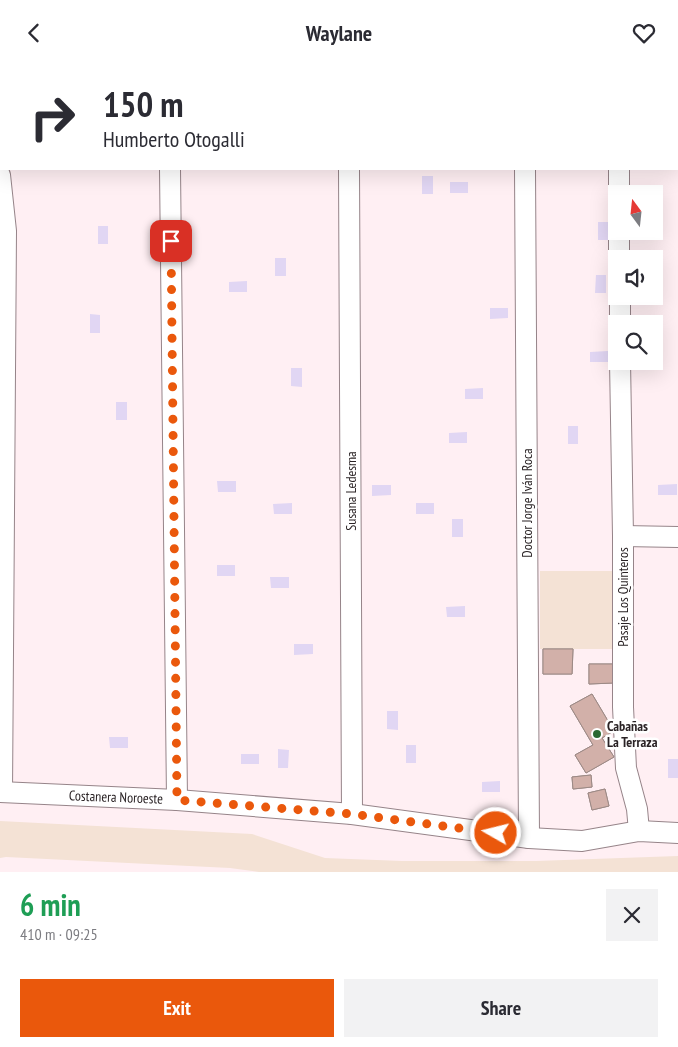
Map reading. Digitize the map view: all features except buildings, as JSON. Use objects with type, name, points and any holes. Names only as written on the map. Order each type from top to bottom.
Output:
[{"type":"street","points":[[170,170],[177,800]]},
{"type":"street","name":"Susana Ledesma","points":[[349,170],[352,814]]},
{"type":"street","name":"Doctor Jorge Iván Roca","points":[[526,170],[529,838]]},
{"type":"street","points":[[619,170],[619,185]]},
{"type":"street","points":[[0,175],[6,231],[1,792]]},
{"type":"street","name":"Pasaje Los Quinteros","points":[[620,370],[623,707],[626,768],[637,809],[639,831]]},
{"type":"street","points":[[623,536],[678,537]]},
{"type":"street","name":"Costanera Noroeste","points":[[1,792],[177,800],[352,814],[529,838],[582,841],[639,831],[678,833]]},
{"type":"shaded area","points":[[422,176],[433,176],[433,194],[422,194]]},
{"type":"shaded area","points":[[450,182],[468,182],[468,193],[450,193]]},
{"type":"shaded area","points":[[598,222],[608,222],[608,240],[598,240]]},
{"type":"shaded area","points":[[98,226],[108,226],[108,244],[98,244]]},
{"type":"shaded area","points":[[275,258],[286,258],[286,276],[275,276]]},
{"type":"shaded area","points":[[596,275],[606,275],[606,293],[595,293]]},
{"type":"shaded area","points":[[247,281],[247,292],[229,292],[229,282]]},
{"type":"shaded area","points":[[490,308],[508,308],[508,318],[490,319]]},
{"type":"shaded area","points":[[90,314],[100,315],[100,333],[90,333]]},
{"type":"shaded area","points":[[608,351],[608,362],[590,362],[590,352]]},
{"type":"shaded area","points":[[291,368],[302,368],[302,387],[291,386]]},
{"type":"shaded area","points":[[483,388],[483,399],[465,399],[465,389]]},
{"type":"shaded area","points":[[116,402],[127,402],[127,420],[116,420]]},
{"type":"shaded area","points":[[568,426],[578,426],[578,444],[568,444]]},
{"type":"shaded area","points":[[467,432],[467,443],[449,443],[449,433]]},
{"type":"shaded area","points":[[217,481],[236,481],[236,492],[218,492]]},
{"type":"shaded area","points":[[677,484],[677,495],[658,495],[658,485]]},
{"type":"shaded area","points":[[372,485],[391,485],[391,495],[372,496]]},
{"type":"shaded area","points":[[292,503],[292,514],[274,514],[273,504]]},
{"type":"shaded area","points":[[416,503],[434,503],[434,514],[416,514]]},
{"type":"shaded area","points":[[452,519],[463,519],[463,537],[452,537]]},
{"type":"shaded area","points":[[217,565],[235,565],[235,576],[217,576]]},
{"type":"shaded area","points":[[540,571],[615,571],[616,649],[540,649]]},
{"type":"shaded area","points":[[270,577],[289,577],[289,588],[271,588]]},
{"type":"shaded area","points":[[465,606],[465,617],[447,617],[446,607]]},
{"type":"shaded area","points":[[294,644],[313,644],[313,654],[294,655]]},
{"type":"shaded area","points":[[387,711],[398,711],[398,730],[387,729]]},
{"type":"shaded area","points":[[109,737],[128,737],[128,748],[110,748]]},
{"type":"shaded area","points":[[406,745],[416,745],[416,763],[406,763]]},
{"type":"shaded area","points":[[278,749],[289,750],[288,768],[278,768]]},
{"type":"shaded area","points":[[241,754],[259,754],[259,764],[241,764]]},
{"type":"shaded area","points":[[668,759],[678,759],[678,778],[668,778]]},
{"type":"shaded area","points":[[500,781],[500,792],[482,792],[482,782]]},
{"type":"shaded area","points":[[0,821],[252,834],[325,858],[402,861],[536,861],[678,856],[678,872],[259,872],[230,868],[0,858]]},
{"type":"place","name":"Cabañas La Terraza","points":[[597,734]]},
{"type":"route","points":[[171,241],[177,800],[352,814],[496,833]]}]
